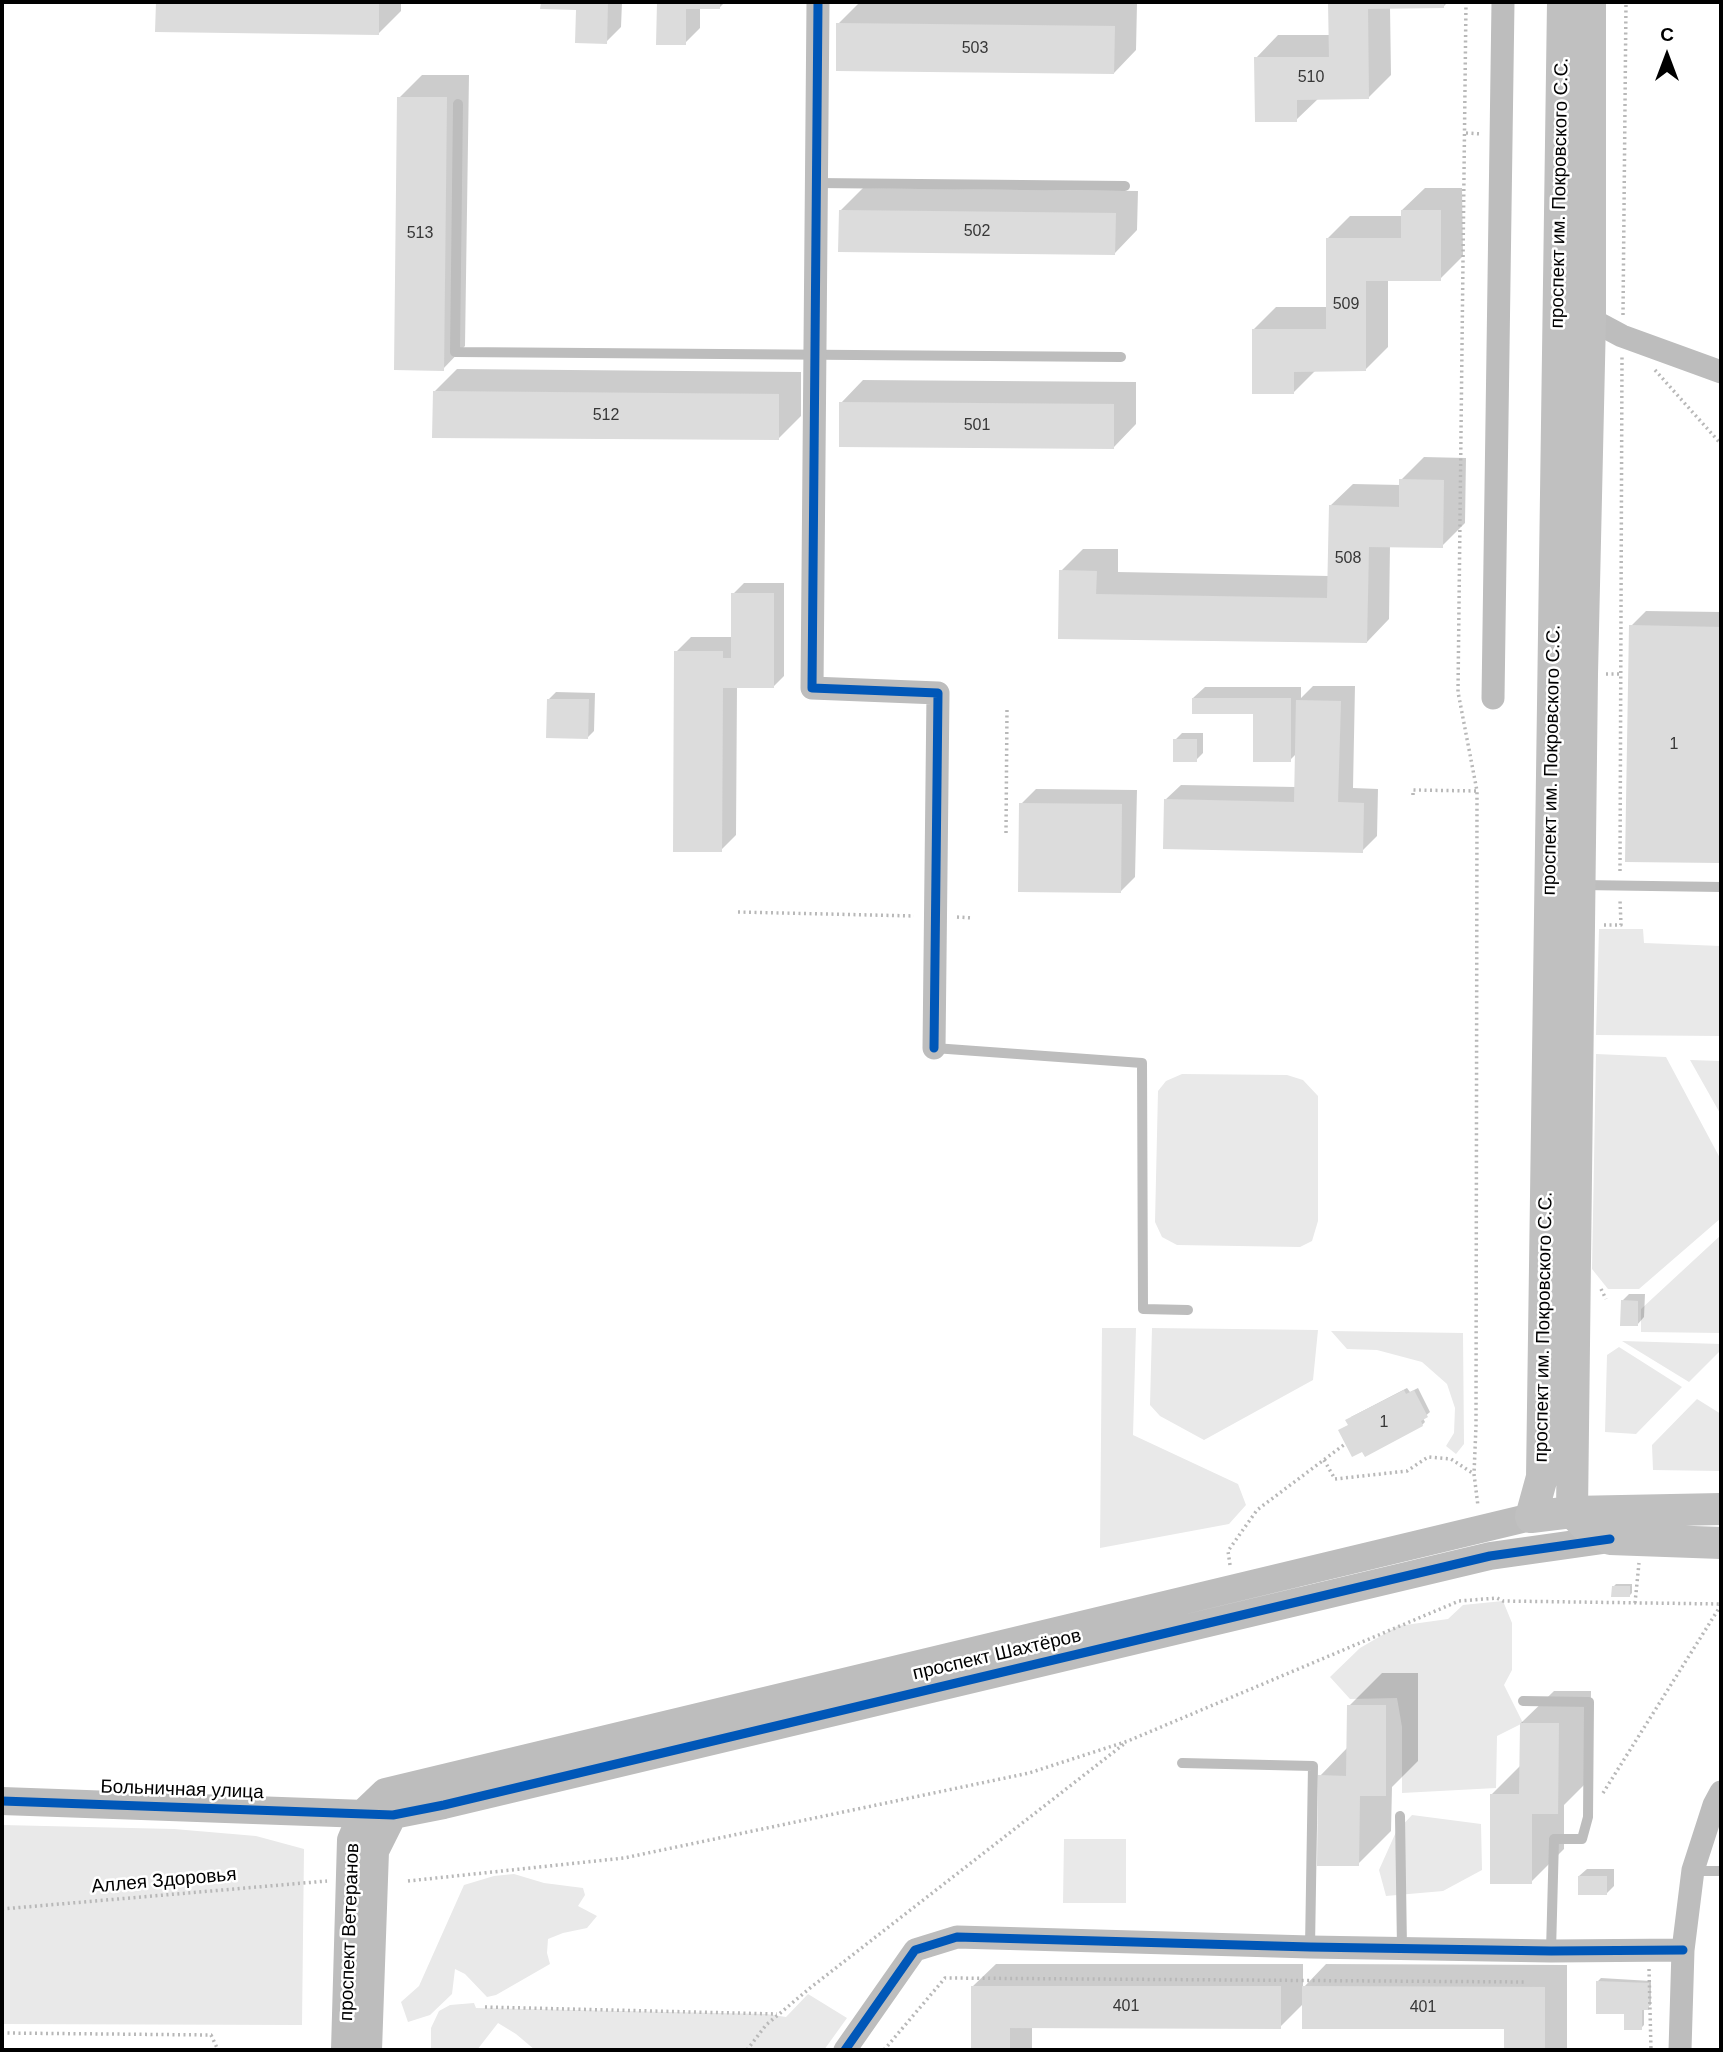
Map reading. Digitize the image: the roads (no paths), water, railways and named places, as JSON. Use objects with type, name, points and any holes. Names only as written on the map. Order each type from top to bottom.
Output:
[{"type":"main road","name":"проспект им. Покровского С.С.","points":[[1531,1517],[1542,1477],[1563,2]]},
{"type":"main road","name":"проспект им. Покровского С.С.","points":[[1572,1512],[1579,885],[1590,319],[1590,2]]},
{"type":"main road","points":[[1542,1477],[1586,1526],[1610,1539]]},
{"type":"main road","name":"проспект Шахтёров","points":[[1531,1517],[1572,1512],[1637,1513],[1721,1509]]},
{"type":"main road","name":"проспект Шахтёров","points":[[1610,1539],[1721,1543]]},
{"type":"street","points":[[818,2],[812,688],[938,693],[934,1048]]},
{"type":"street","points":[[1493,698],[1503,2]]},
{"type":"street","points":[[1559,300],[1622,336],[1721,372]]},
{"type":"street","name":"проспект Шахтёров","points":[[1513,1552],[1545,1535],[1572,1512]]},
{"type":"street","name":"проспект Шахтёров","points":[[362,1814],[385,1792],[1531,1517]]},
{"type":"street","name":"проспект Шахтёров","points":[[362,1814],[393,1815],[458,1802],[1513,1552],[1610,1539]]},
{"type":"street","points":[[1680,2050],[1683,1950],[1693,1871],[1714,1805],[1721,1792]]},
{"type":"street","name":"Больничная улица","points":[[2,1801],[362,1814]]},
{"type":"street","name":"проспект Ветеранов","points":[[345,2050],[351,1840],[362,1814]]},
{"type":"street","name":"проспект Ветеранов","points":[[368,2050],[375,1851],[393,1815]]},
{"type":"street","points":[[845,2050],[915,1951],[957,1937],[1310,1947],[1683,1950]]},
{"type":"lane","points":[[458,104],[455,352],[1121,357]]},
{"type":"lane","points":[[816,183],[1125,186]]},
{"type":"lane","points":[[1579,885],[1721,887]]},
{"type":"lane","points":[[934,1048],[1142,1063],[1143,1309],[1188,1310]]},
{"type":"lane","points":[[1523,1701],[1589,1702],[1588,1816],[1581,1839],[1554,1839],[1552,1951]]},
{"type":"lane","points":[[1182,1763],[1313,1766],[1310,1947]]},
{"type":"lane","points":[[1400,1816],[1402,1948]]},
{"type":"lane","points":[[1693,1871],[1721,1871]]}]
